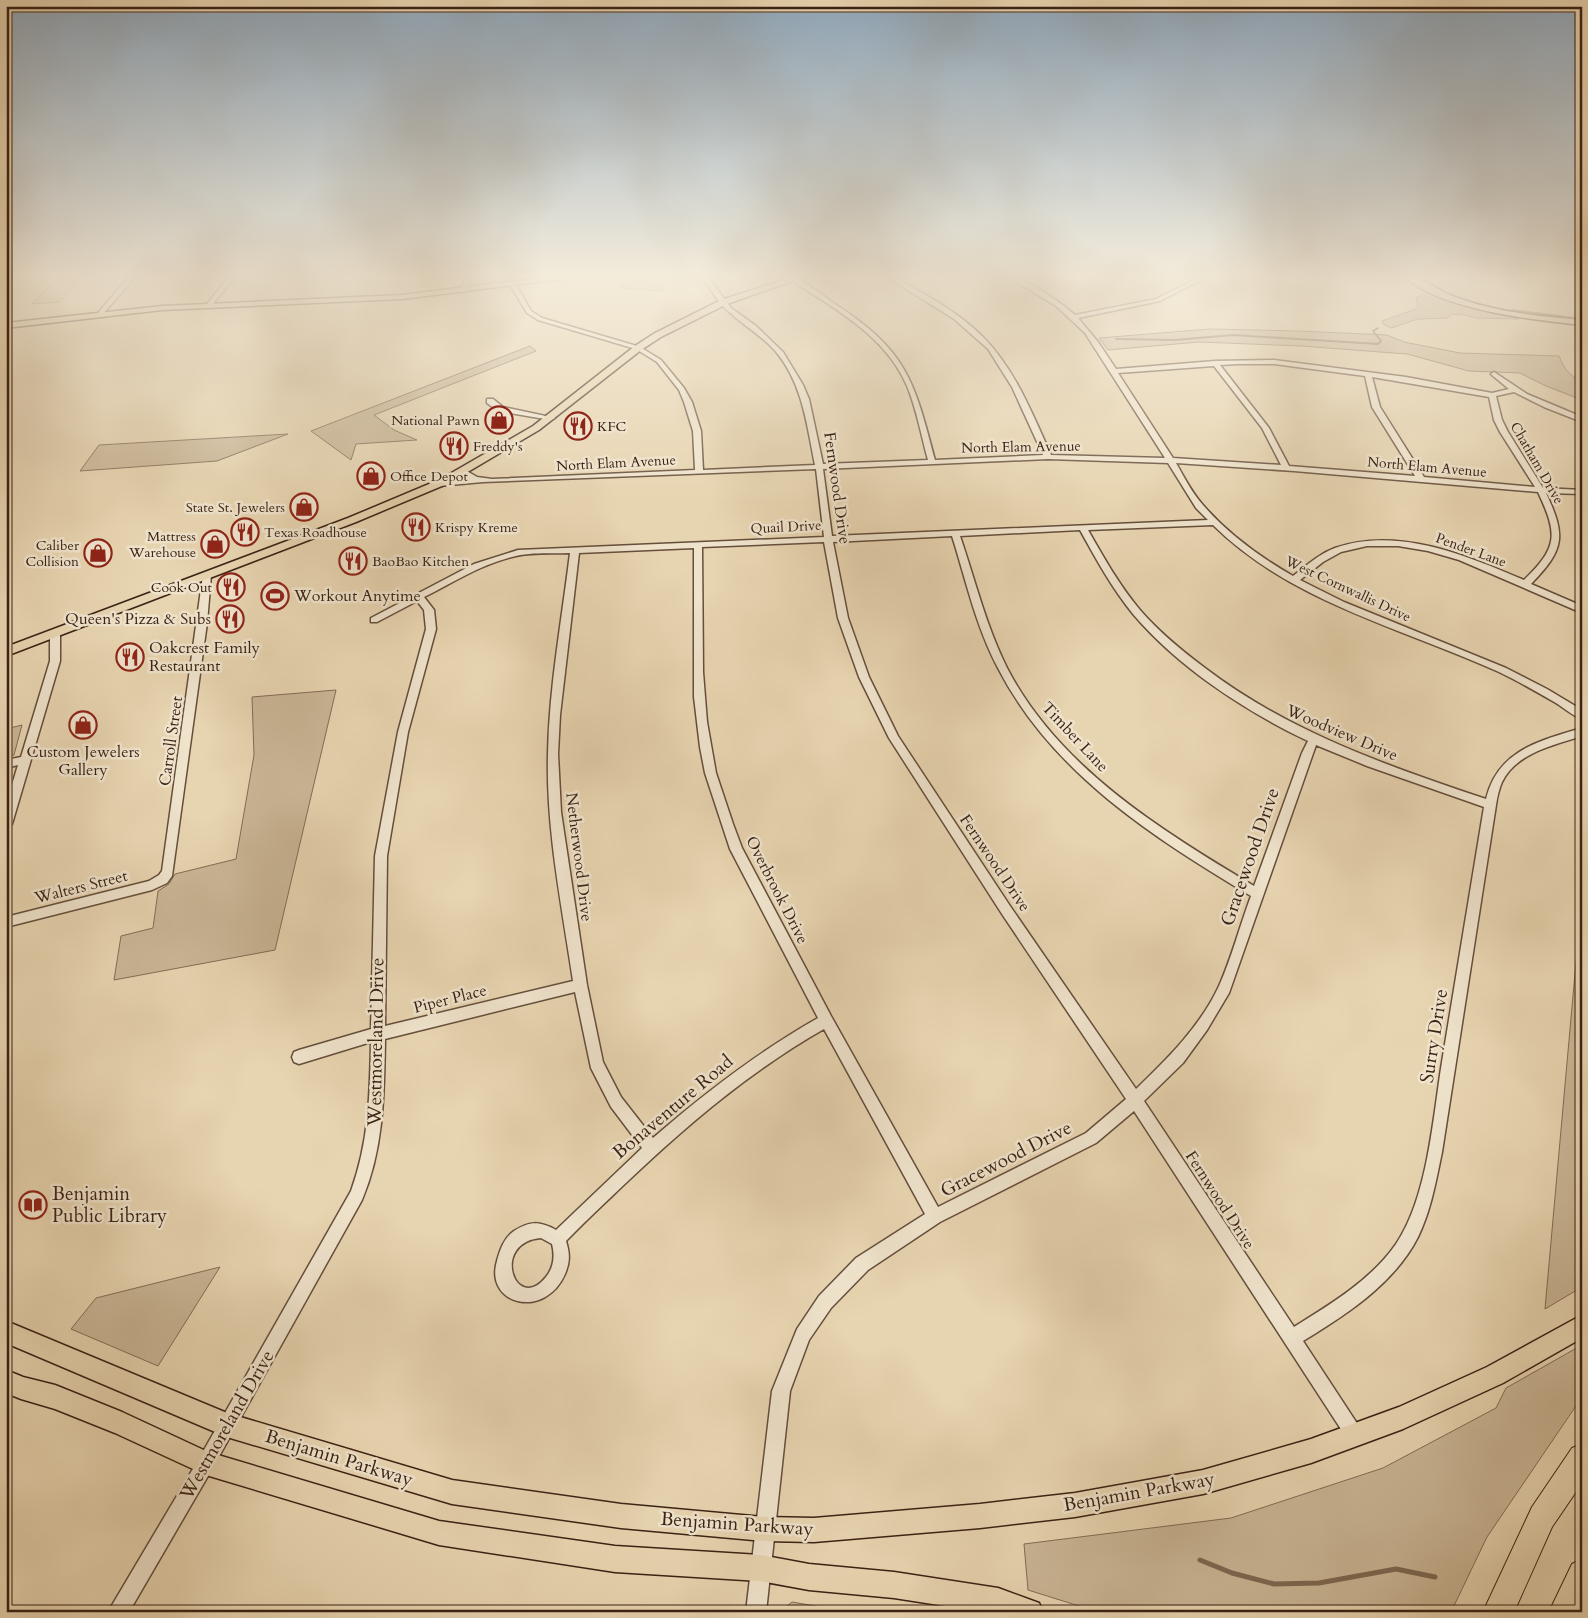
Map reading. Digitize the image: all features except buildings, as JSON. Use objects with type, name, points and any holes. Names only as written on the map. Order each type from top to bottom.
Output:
[{"type":"highway","points":[[1498,1612],[1542,1517],[1582,1458]]},
{"type":"highway","points":[[1564,1612],[1582,1574]]},
{"type":"main road","points":[[6,652],[352,520],[439,484],[513,443],[550,418],[632,353]]},
{"type":"main road","name":"Benjamin Parkway","points":[[6,1332],[227,1424],[452,1492],[621,1516],[764,1529],[824,1529],[980,1516],[1075,1505],[1203,1482],[1311,1451],[1403,1417],[1495,1375],[1582,1326]]},
{"type":"main road","points":[[6,1381],[21,1388],[55,1397],[122,1424],[206,1463],[439,1533],[615,1558],[760,1568],[809,1577],[894,1585],[998,1602],[1030,1612]]},
{"type":"street","points":[[645,353],[659,361],[683,390],[697,431],[699,471]]},
{"type":"street","name":"Fernwood Drive","points":[[778,353],[794,373],[806,399],[819,466],[837,596],[851,644],[864,677],[894,738],[1134,1101],[1186,1176],[1354,1434]]},
{"type":"street","points":[[890,353],[910,385],[932,462]]},
{"type":"street","points":[[993,353],[1013,382],[1048,457]]},
{"type":"street","name":"West Cornwallis Drive","points":[[1102,353],[1199,506],[1214,522],[1257,558],[1294,580],[1364,614],[1503,670],[1543,691],[1582,715]]},
{"type":"street","points":[[1114,371],[1215,363],[1274,362],[1368,374],[1492,394],[1514,390]]},
{"type":"street","points":[[1215,363],[1266,428],[1286,467]]},
{"type":"street","points":[[1368,374],[1376,407],[1421,480]]},
{"type":"street","points":[[1494,374],[1514,390],[1541,404],[1582,420]]},
{"type":"street","name":"Chatham Drive","points":[[1492,394],[1498,420],[1504,432],[1540,490],[1554,517],[1557,536],[1551,557],[1525,585]]},
{"type":"street","points":[[490,401],[501,409],[550,418]]},
{"type":"street","name":"North Elam Avenue","points":[[462,472],[483,481],[1048,457],[1169,460],[1286,467],[1421,480],[1582,492]]},
{"type":"street","points":[[439,484],[483,481]]},
{"type":"street","name":"Quail Drive","points":[[374,620],[478,566],[507,555],[575,550],[1214,522]]},
{"type":"street","name":"Woodview Drive","points":[[1082,527],[1130,605],[1172,648],[1198,670],[1249,705],[1313,740],[1350,757],[1490,806]]},
{"type":"street","name":"Timber Lane","points":[[955,533],[997,657],[1015,691],[1047,734],[1095,783],[1123,806],[1155,829],[1258,894]]},
{"type":"street","name":"Overbrook Drive","points":[[698,545],[701,717],[713,782],[736,849],[826,1020],[935,1217]]},
{"type":"street","name":"Pender Lane","points":[[1294,580],[1323,557],[1351,546],[1411,545],[1448,554],[1582,610]]},
{"type":"street","name":"Netherwood Drive","points":[[575,550],[555,715],[553,754],[555,812],[580,985],[596,1063],[616,1102],[652,1149]]},
{"type":"street","name":"Carroll Street","points":[[163,879],[168,872],[170,863],[207,576]]},
{"type":"street","name":"Westmoreland Drive","points":[[118,1612],[206,1463],[357,1195],[366,1168],[373,1140],[377,1106],[381,856],[403,732],[431,629],[429,610],[418,596]]},
{"type":"street","points":[[6,824],[55,661],[55,634]]},
{"type":"street","name":"Surry Drive","points":[[1291,1339],[1352,1301],[1389,1266],[1412,1232],[1426,1194],[1435,1152],[1490,806],[1497,781],[1519,756],[1537,746],[1582,732]]},
{"type":"street","name":"Gracewood Drive","points":[[756,1612],[781,1391],[803,1335],[825,1302],[862,1264],[935,1217],[1091,1138],[1134,1101],[1178,1058],[1202,1026],[1224,989],[1313,740]]},
{"type":"street","points":[[6,764],[24,760]]},
{"type":"street","name":"Walters Street","points":[[6,922],[152,885],[163,879]]},
{"type":"street","name":"Piper Place","points":[[299,1057],[377,1034],[580,985]]},
{"type":"street","name":"Bonaventure Road","points":[[558,1238],[652,1149],[744,1072],[800,1034],[826,1020]]},
{"type":"street","points":[[540,1229],[550,1232],[558,1238],[562,1253],[560,1268],[548,1287],[538,1293],[527,1295],[516,1293],[509,1287],[504,1277],[503,1262],[507,1248],[517,1237],[529,1230],[540,1229]]},
{"type":"shaded area","points":[[513,353],[532,353],[374,415],[394,430],[417,440],[356,444],[351,460],[311,431]]},
{"type":"shaded area","points":[[1387,353],[1559,356],[1568,371],[1582,382],[1582,400],[1546,386],[1520,373],[1469,371],[1407,354]]},
{"type":"shaded area","points":[[288,434],[217,461],[80,471],[99,445]]},
{"type":"shaded area","points":[[336,690],[275,950],[114,980],[121,936],[153,928],[158,891],[169,884],[175,874],[236,859],[254,755],[252,697]]},
{"type":"shaded area","points":[[22,725],[14,755],[6,758],[6,729]]},
{"type":"shaded area","points":[[1582,895],[1582,1287],[1545,1309]]},
{"type":"shaded area","points":[[220,1267],[158,1366],[71,1329],[96,1298]]},
{"type":"shaded area","points":[[1582,1345],[1582,1397],[1487,1537],[1451,1612],[1098,1612],[1028,1590],[1024,1544],[1231,1518],[1383,1468],[1496,1408],[1506,1388]]},
{"type":"shaded area","points":[[792,1602],[851,1612],[779,1612]]},
{"type":"waterway","points":[[1200,1560],[1232,1573],[1274,1584],[1319,1583],[1396,1569],[1435,1577]]},
{"type":"place","name":"National Pawn","points":[[499,420]]},
{"type":"place","name":"KFC","points":[[578,426]]},
{"type":"place","name":"Freddy's","points":[[454,446]]},
{"type":"place","name":"Office Depot","points":[[371,476]]},
{"type":"place","name":"State St. Jewelers","points":[[304,507]]},
{"type":"place","name":"Krispy Kreme","points":[[416,527]]},
{"type":"place","name":"Texas Roadhouse","points":[[245,532]]},
{"type":"place","name":"Mattress Warehouse","points":[[215,544]]},
{"type":"place","name":"Caliber Collision","points":[[98,553]]},
{"type":"place","name":"BaoBao Kitchen","points":[[353,561]]},
{"type":"place","name":"Cook Out","points":[[231,587]]},
{"type":"place","name":"Workout Anytime","points":[[275,596]]},
{"type":"place","name":"Queen's Pizza & Subs","points":[[230,619]]},
{"type":"place","name":"Oakcrest Family Restaurant","points":[[130,657]]},
{"type":"place","name":"Custom Jewelers Gallery","points":[[83,725]]},
{"type":"place","name":"Benjamin Public Library","points":[[33,1205]]}]
